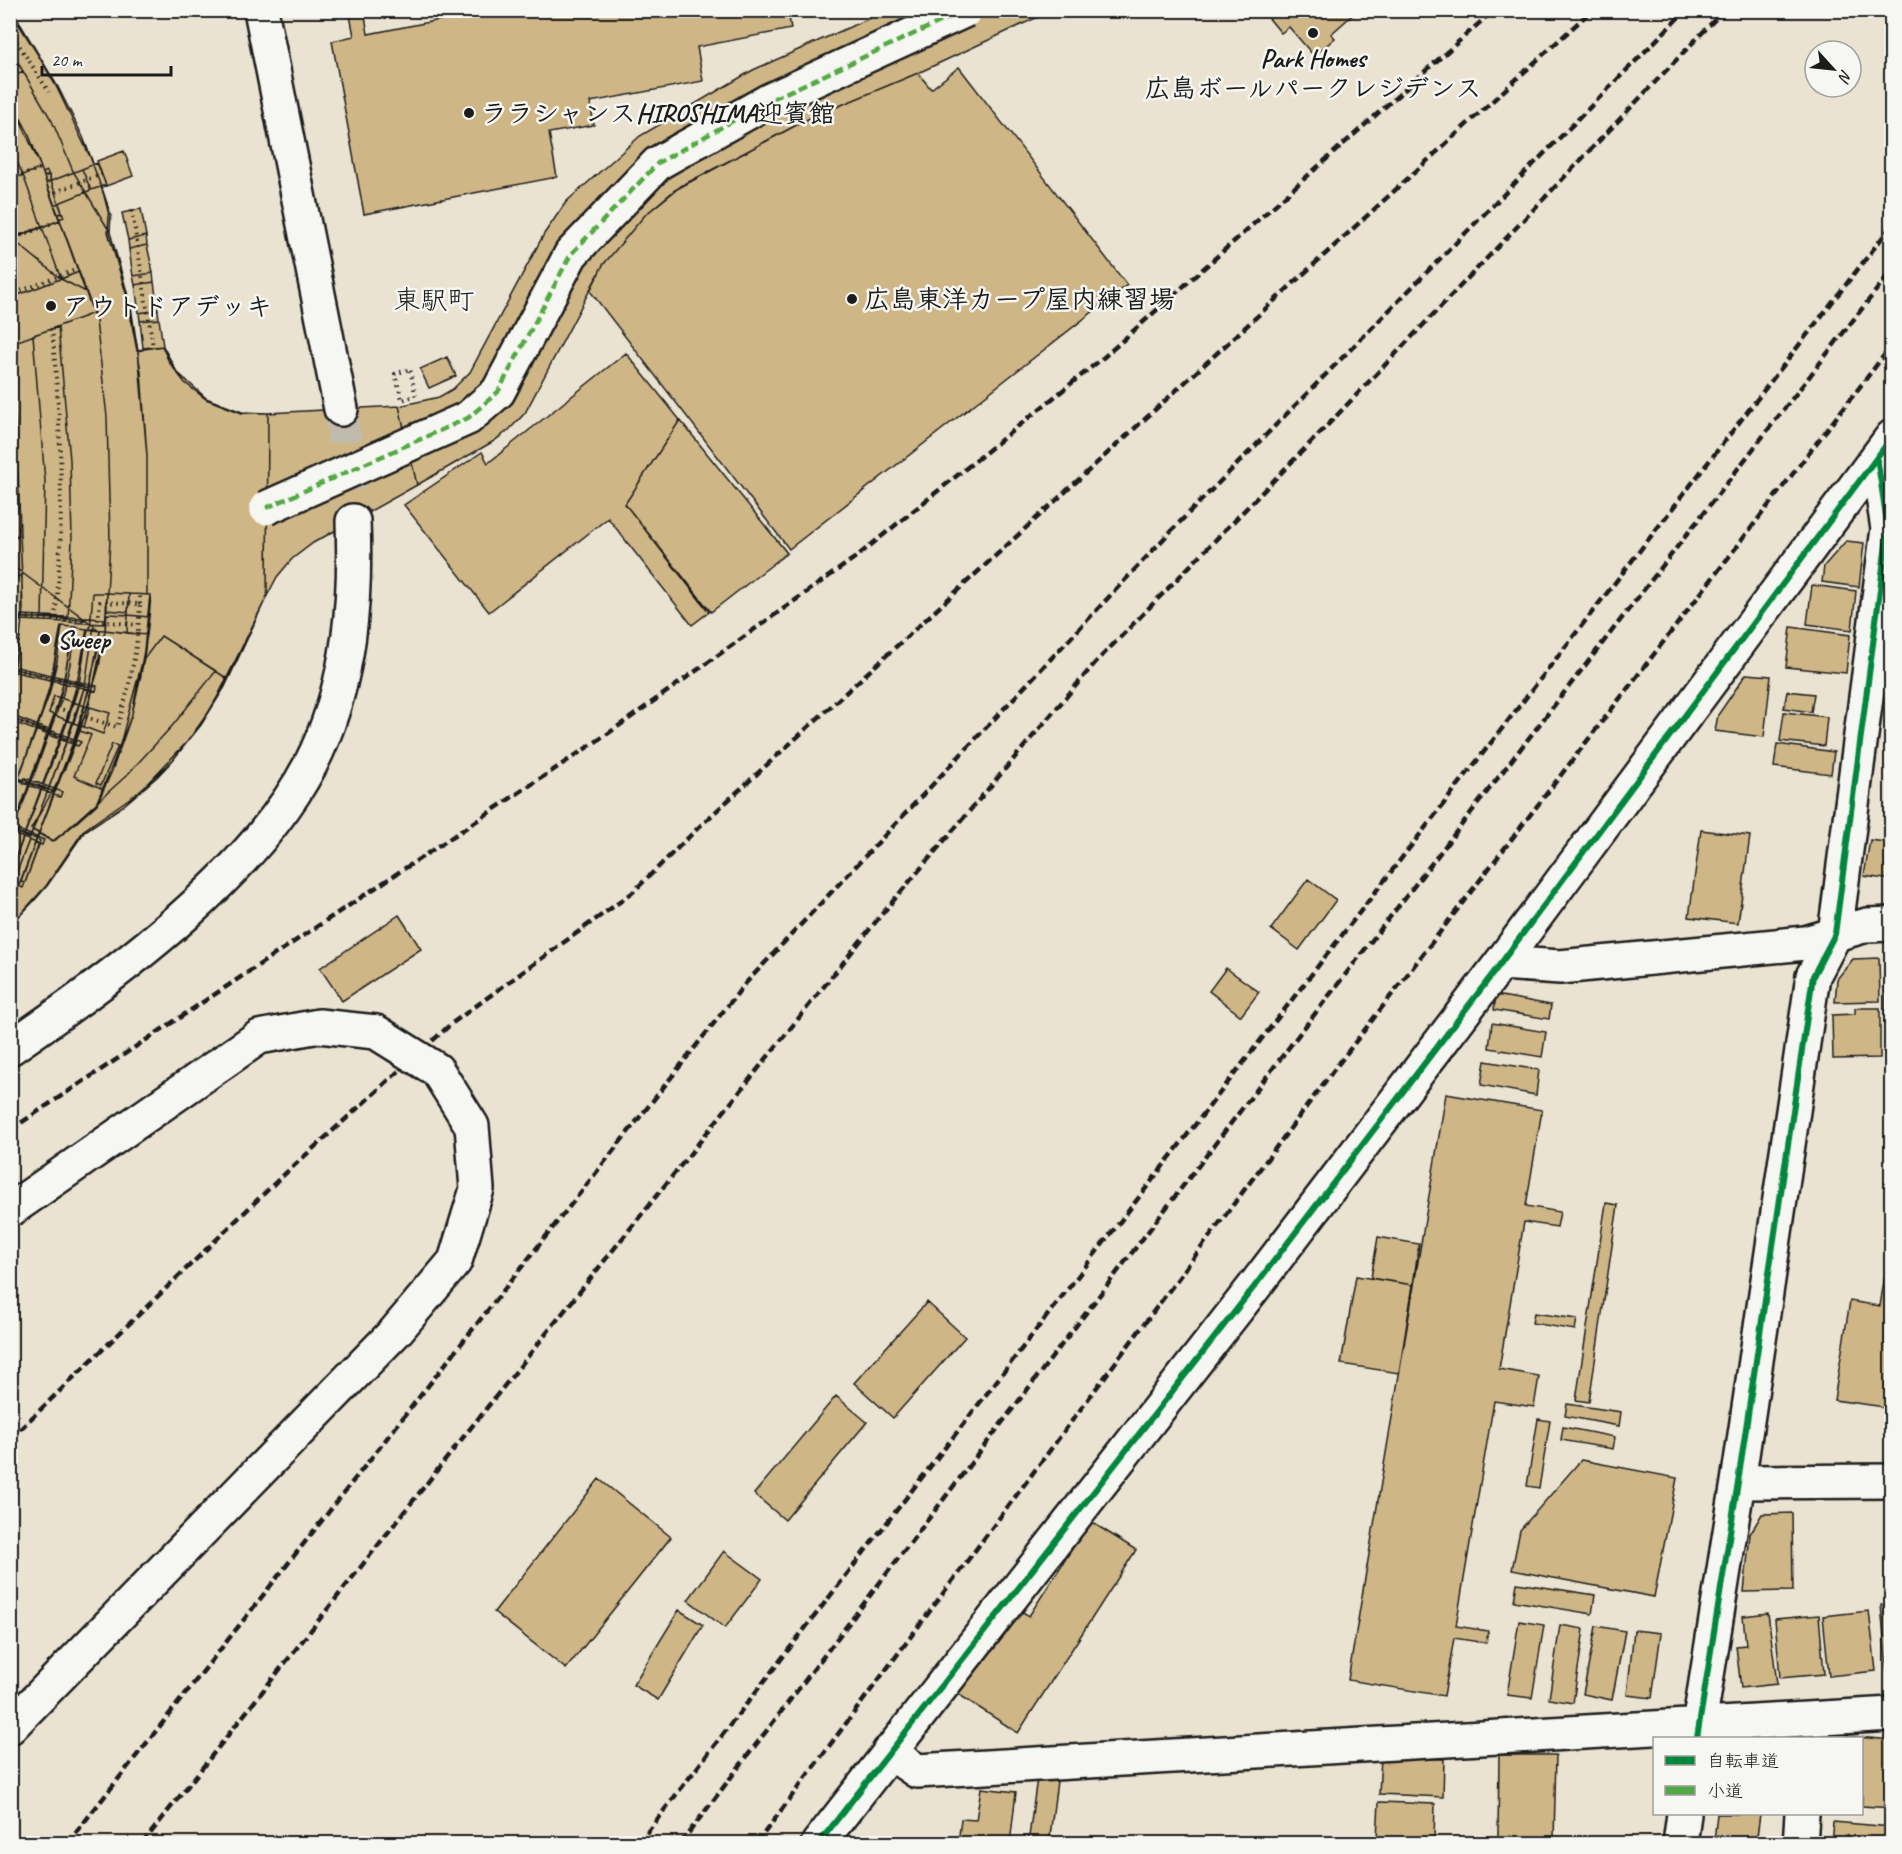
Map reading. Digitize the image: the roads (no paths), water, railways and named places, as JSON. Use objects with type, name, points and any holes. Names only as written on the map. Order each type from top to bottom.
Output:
[{"type":"street","points":[[261,10],[341,409]]},
{"type":"street","points":[[266,508],[468,418],[498,392],[572,254],[658,163],[768,101],[966,10]]},
{"type":"street","points":[[1698,1731],[1738,1482],[1813,976],[1836,934],[1888,529],[1884,447]]},
{"type":"street","points":[[818,1844],[1261,1277],[1501,963],[1884,447]]},
{"type":"street","points":[[10,1048],[65,1011],[170,928],[252,848],[288,801],[317,752],[334,706],[346,660],[353,615],[353,521]]},
{"type":"street","points":[[1501,963],[1560,967],[1805,943],[1867,925],[1892,924]]},
{"type":"street","points":[[10,1210],[259,1037],[319,1026],[376,1032],[437,1070],[472,1126],[477,1189],[455,1261],[396,1331],[10,1727]]},
{"type":"street","points":[[1738,1482],[1892,1481]]},
{"type":"street","points":[[890,1752],[917,1771],[1698,1731],[1809,1728],[1892,1714]]},
{"type":"street","points":[[1680,1844],[1684,1815]]},
{"type":"street","points":[[1800,1844],[1802,1815]]},
{"type":"tunnel","points":[[341,409],[353,521]]},
{"type":"railway","points":[[10,1130],[606,735],[856,557],[1104,357],[1494,10]]},
{"type":"railway","points":[[10,1439],[277,1181],[451,1024],[632,893],[700,826],[1592,10]]},
{"type":"railway","points":[[67,1844],[744,985],[1171,531],[1686,10]]},
{"type":"railway","points":[[142,1844],[465,1435],[882,914],[1095,663],[1320,433],[1724,10]]},
{"type":"railway","points":[[638,1844],[1892,225]]},
{"type":"railway","points":[[680,1844],[1293,1042],[1892,270]]},
{"type":"railway","points":[[756,1844],[1333,1071],[1892,345]]},
{"type":"place","name":"Park Homes 広島ボールパークレジデンス","points":[[1313,33]]},
{"type":"place","name":"ララシャンスHIROSHIMA迎賓館","points":[[469,113]]},
{"type":"place","name":"広島東洋カープ屋内練習場","points":[[852,299]]},
{"type":"place","name":"アウトドアデッキ","points":[[51,306]]},
{"type":"place","name":"Sweep","points":[[45,639]]},
{"type":"district","name":"東駅町","points":[[434,300]]}]
